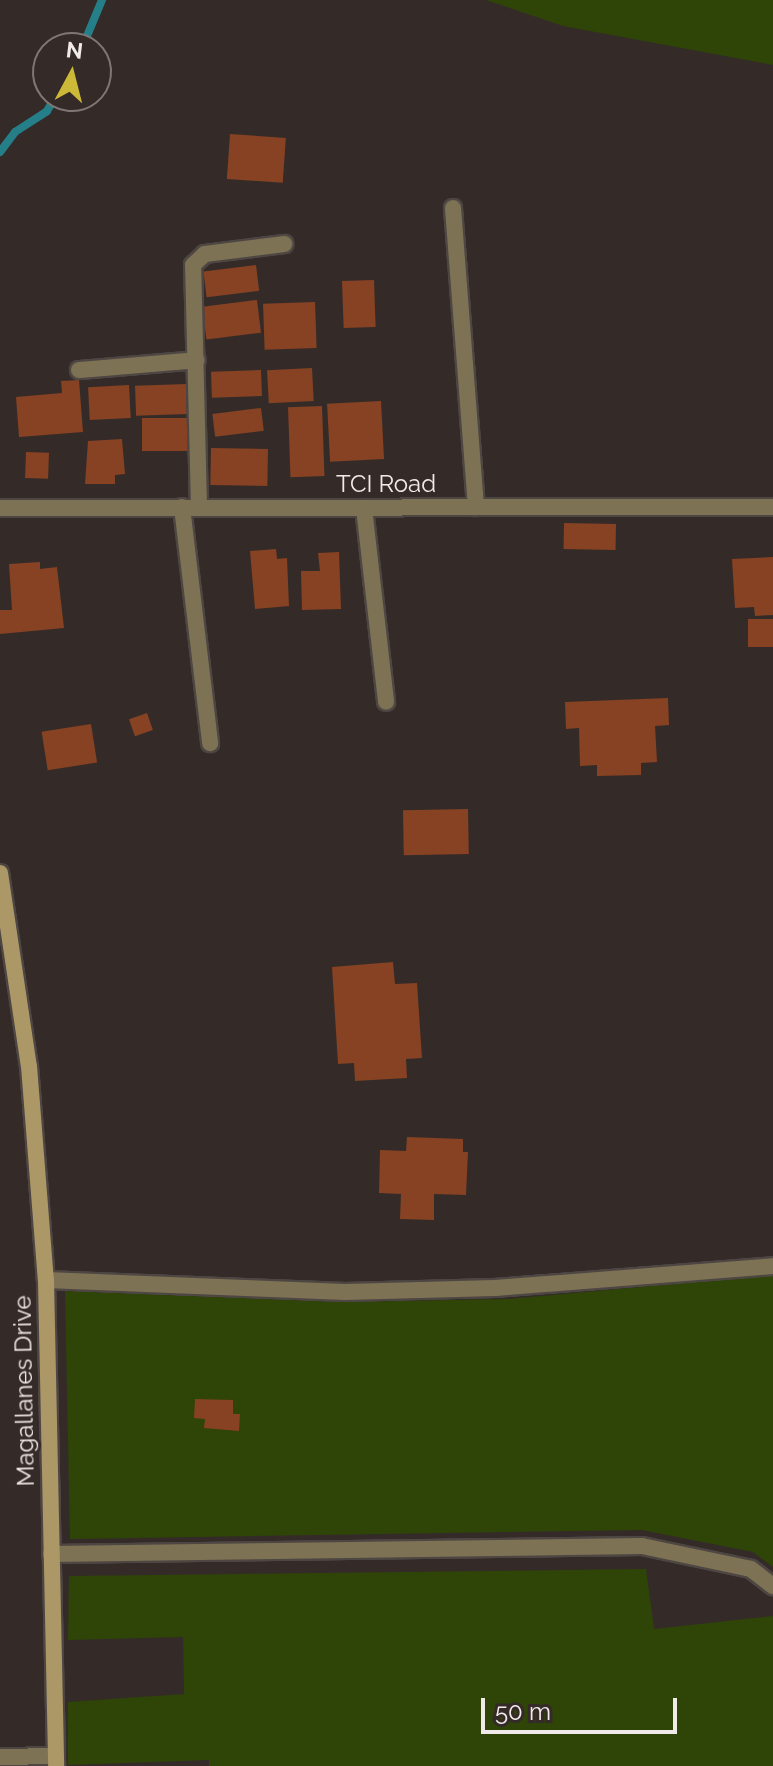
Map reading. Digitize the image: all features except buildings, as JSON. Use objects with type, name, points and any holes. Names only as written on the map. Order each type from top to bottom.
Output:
[{"type":"street","points":[[453,208],[476,507]]},
{"type":"street","points":[[199,507],[193,265],[205,254],[284,244]]},
{"type":"street","points":[[79,370],[197,360]]},
{"type":"street","points":[[182,507],[210,743]]},
{"type":"street","name":"TCI Road","points":[[0,508],[773,507]]},
{"type":"street","points":[[364,508],[386,702]]},
{"type":"street","name":"Magallanes Drive","points":[[0,873],[4,919],[29,1066],[46,1280],[55,1761]]},
{"type":"street","points":[[46,1280],[345,1292],[495,1288],[773,1266]]},
{"type":"street","points":[[51,1554],[642,1546],[751,1569],[773,1586]]},
{"type":"street","points":[[0,1757],[55,1761]]},
{"type":"green space","points":[[486,0],[773,0],[773,65],[563,26]]},
{"type":"green space","points":[[773,1275],[773,1567],[753,1552],[642,1530],[70,1539],[65,1291],[342,1302],[507,1299]]},
{"type":"green space","points":[[646,1569],[654,1629],[773,1616],[773,1766],[209,1766],[209,1760],[68,1765],[68,1702],[184,1694],[183,1637],[68,1640],[69,1576]]},
{"type":"waterway","points":[[89,32],[102,0]]},
{"type":"waterway","points":[[0,152],[15,132],[45,112]]}]
